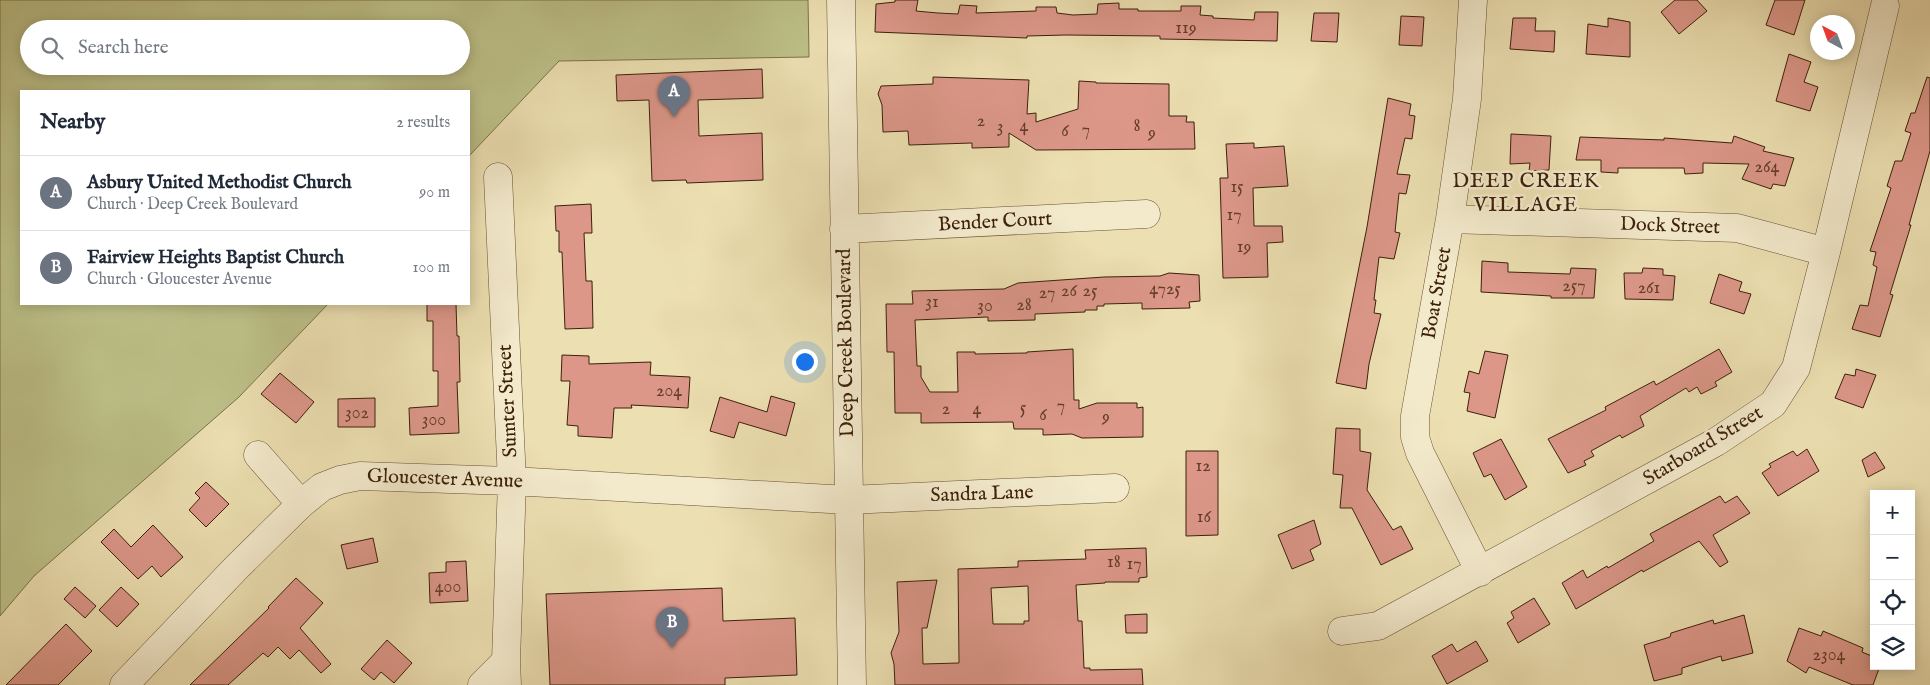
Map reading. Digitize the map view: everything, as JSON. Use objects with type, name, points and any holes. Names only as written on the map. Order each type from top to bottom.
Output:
[{"type":"street","name":"Deep Creek Boulevard","points":[[841,0],[852,685]]},
{"type":"street","name":"Boat Street","points":[[1473,0],[1467,99],[1450,218],[1415,416],[1415,438],[1420,453],[1480,572]]},
{"type":"street","name":"Starboard Street","points":[[1342,631],[1378,626],[1716,442],[1773,404],[1796,368],[1885,6]]},
{"type":"street","name":"Sumter Street","points":[[498,176],[512,480],[506,673]]},
{"type":"street","name":"Bender Court","points":[[844,229],[1146,214]]},
{"type":"street","name":"Dock Street","points":[[1450,218],[1737,228],[1826,252]]},
{"type":"street","points":[[258,455],[301,504]]},
{"type":"street","name":"Gloucester Avenue","points":[[124,685],[230,574],[301,504],[322,487],[340,480],[360,476],[512,480],[848,500]]},
{"type":"street","name":"Sandra Lane","points":[[848,500],[1116,488]]},
{"type":"street","points":[[482,685],[506,673]]},
{"type":"green space","points":[[0,0],[808,0],[809,57],[559,61],[470,155],[470,90],[20,90],[20,305],[327,305],[239,397],[34,576],[0,616]]},
{"type":"building","points":[[895,0],[918,0],[916,11],[958,14],[960,5],[977,6],[976,13],[1036,11],[1036,7],[1056,7],[1057,13],[1073,15],[1097,14],[1098,4],[1119,3],[1119,9],[1138,9],[1138,11],[1181,11],[1181,6],[1201,6],[1200,15],[1213,16],[1213,18],[1254,20],[1255,12],[1278,12],[1277,41],[1160,39],[1160,36],[1066,35],[1027,36],[1027,38],[875,32],[876,4],[895,2]]},
{"type":"building","points":[[1675,0],[1697,0],[1707,11],[1679,34],[1661,12]]},
{"type":"building","points":[[1775,0],[1805,0],[1794,35],[1766,25]]},
{"type":"building","points":[[1314,13],[1339,13],[1337,42],[1311,41]]},
{"type":"building","points":[[1401,16],[1424,17],[1422,46],[1399,45]]},
{"type":"building","points":[[1513,18],[1536,18],[1535,31],[1555,31],[1554,52],[1510,49]]},
{"type":"building","points":[[1608,18],[1630,22],[1630,57],[1586,54],[1588,24],[1608,27]]},
{"type":"building","points":[[1789,54],[1811,62],[1804,82],[1818,87],[1810,111],[1776,101]]},
{"type":"building","points":[[762,69],[763,98],[698,100],[699,136],[762,133],[763,180],[687,183],[686,180],[652,181],[649,100],[617,101],[616,75]]},
{"type":"building","points":[[933,77],[1029,80],[1027,114],[1036,113],[1036,122],[1078,109],[1079,81],[1169,84],[1169,116],[1187,116],[1186,122],[1194,122],[1195,149],[1036,150],[1009,133],[1009,147],[972,148],[972,143],[909,145],[908,131],[883,132],[882,105],[878,94],[881,86],[933,84]]},
{"type":"building","points":[[1927,77],[1930,78],[1930,151],[1909,225],[1911,225],[1890,294],[1893,295],[1880,337],[1852,329],[1860,305],[1868,306],[1877,267],[1873,265],[1876,252],[1870,251],[1891,188],[1887,186],[1895,161],[1902,161],[1911,133],[1905,131],[1911,113],[1915,113]]},
{"type":"building","points":[[1388,98],[1411,104],[1409,115],[1415,116],[1412,139],[1405,138],[1397,174],[1410,175],[1406,194],[1399,193],[1395,232],[1400,233],[1394,259],[1379,257],[1374,313],[1381,314],[1369,364],[1366,389],[1336,383],[1367,227]]},
{"type":"building","points":[[1511,134],[1551,136],[1549,170],[1529,171],[1530,163],[1510,164]]},
{"type":"building","points":[[1734,136],[1765,147],[1763,151],[1794,158],[1785,186],[1773,184],[1771,189],[1742,179],[1749,164],[1703,163],[1703,173],[1685,174],[1684,168],[1618,168],[1618,173],[1601,172],[1601,160],[1576,160],[1580,137],[1664,140],[1664,138],[1732,143]]},
{"type":"building","points":[[1254,143],[1254,148],[1284,146],[1288,186],[1253,188],[1254,226],[1282,226],[1283,242],[1267,243],[1268,277],[1223,278],[1220,178],[1228,178],[1226,144]]},
{"type":"building","points":[[591,204],[592,233],[584,233],[586,281],[592,281],[593,328],[565,329],[562,252],[559,252],[559,231],[556,231],[555,206]]},
{"type":"building","points":[[1482,261],[1508,263],[1508,272],[1570,274],[1571,268],[1596,269],[1594,298],[1551,298],[1551,296],[1481,292]]},
{"type":"building","points":[[1643,268],[1663,269],[1663,275],[1675,276],[1673,300],[1625,299],[1624,273],[1642,273]]},
{"type":"building","points":[[1169,273],[1199,275],[1200,301],[1189,302],[1190,308],[1142,309],[1142,303],[1104,304],[1104,306],[1097,306],[1097,310],[1085,310],[1085,312],[1035,314],[1035,320],[988,321],[988,317],[915,320],[917,366],[921,366],[921,377],[930,392],[958,392],[957,352],[975,352],[975,354],[1027,353],[1073,349],[1074,400],[1079,400],[1079,409],[1097,403],[1137,403],[1137,408],[1143,407],[1143,437],[1082,438],[1072,434],[1043,435],[1043,429],[1014,429],[1013,422],[921,423],[921,413],[895,413],[894,352],[887,352],[886,304],[913,304],[912,291],[1004,289],[1018,283],[1104,277],[1160,276]]},
{"type":"building","points":[[1719,274],[1742,282],[1739,291],[1751,294],[1744,314],[1710,303]]},
{"type":"building","points":[[427,305],[456,305],[457,336],[459,336],[460,382],[457,382],[459,433],[410,435],[409,408],[438,406],[438,371],[433,371],[433,321],[427,321]]},
{"type":"building","points":[[1719,349],[1732,372],[1715,382],[1717,386],[1701,394],[1697,387],[1689,392],[1686,388],[1640,416],[1644,426],[1622,438],[1620,435],[1591,451],[1594,456],[1584,461],[1586,465],[1568,473],[1548,439],[1606,410],[1605,407],[1654,381],[1656,385]]},
{"type":"building","points":[[1485,351],[1508,355],[1495,418],[1467,411],[1470,393],[1464,392],[1469,371],[1479,374]]},
{"type":"building","points":[[562,355],[589,356],[589,364],[651,362],[650,375],[690,377],[688,408],[631,405],[632,408],[614,408],[612,438],[578,436],[578,426],[567,425],[570,381],[561,381]]},
{"type":"building","points":[[1856,369],[1876,375],[1863,408],[1835,398],[1845,374],[1855,376]]},
{"type":"building","points":[[280,373],[314,402],[296,423],[261,394]]},
{"type":"building","points":[[771,396],[795,403],[786,436],[739,422],[734,438],[710,431],[720,397],[767,412]]},
{"type":"building","points":[[375,398],[375,427],[338,427],[338,399]]},
{"type":"building","points":[[1336,428],[1360,429],[1360,451],[1371,453],[1367,490],[1393,530],[1401,526],[1413,549],[1381,565],[1352,508],[1340,508],[1343,475],[1333,474]]},
{"type":"building","points":[[1501,439],[1527,487],[1505,500],[1491,474],[1484,477],[1473,453]]},
{"type":"building","points":[[1807,449],[1819,471],[1778,496],[1762,473],[1771,467],[1769,464],[1793,451],[1797,456]]},
{"type":"building","points":[[1186,451],[1218,451],[1218,535],[1186,536]]},
{"type":"building","points":[[1875,452],[1885,468],[1868,477],[1862,460]]},
{"type":"building","points":[[206,482],[229,504],[206,527],[189,510],[200,498],[195,493]]},
{"type":"building","points":[[1720,496],[1725,503],[1737,496],[1750,513],[1713,535],[1728,562],[1720,567],[1699,541],[1643,572],[1642,570],[1576,609],[1562,583],[1583,570],[1587,578],[1607,566],[1608,568],[1654,541],[1650,534]]},
{"type":"building","points":[[1314,520],[1321,544],[1310,550],[1314,560],[1292,569],[1278,535]]},
{"type":"building","points":[[153,525],[183,557],[161,577],[152,566],[138,579],[101,542],[114,529],[131,547]]},
{"type":"building","points":[[373,538],[378,562],[347,569],[341,545]]},
{"type":"building","points":[[1146,548],[1147,577],[1139,578],[1139,582],[1105,582],[1076,585],[1078,621],[1082,621],[1084,668],[1090,668],[1090,670],[1142,669],[1143,685],[895,685],[894,664],[891,653],[899,632],[897,582],[937,580],[927,628],[922,628],[923,664],[959,663],[958,569],[1018,567],[1018,561],[1086,559],[1085,550]],"holes":[[[1028,586],[1029,621],[1024,621],[1024,624],[993,624],[991,588]]]},
{"type":"building","points":[[466,561],[468,601],[430,603],[429,573],[446,572],[446,562]]},
{"type":"building","points":[[296,578],[323,603],[300,628],[331,664],[321,673],[299,650],[290,659],[278,647],[268,657],[263,653],[228,685],[190,685],[269,608]]},
{"type":"building","points":[[75,587],[96,606],[85,618],[64,599]]},
{"type":"building","points":[[121,587],[139,604],[117,627],[99,610]]},
{"type":"building","points":[[722,588],[723,621],[795,618],[797,675],[725,678],[725,685],[550,685],[546,594]]},
{"type":"building","points":[[1534,598],[1550,624],[1518,643],[1507,623],[1514,618],[1511,612]]},
{"type":"building","points":[[1147,614],[1147,633],[1126,633],[1125,615]]},
{"type":"building","points":[[1744,615],[1753,653],[1722,661],[1721,656],[1682,668],[1682,674],[1654,681],[1644,645],[1670,637],[1671,633],[1713,620],[1714,624]]},
{"type":"building","points":[[66,624],[92,651],[58,685],[6,685]]},
{"type":"building","points":[[1799,628],[1821,636],[1823,631],[1863,648],[1862,652],[1870,655],[1870,670],[1879,670],[1873,685],[1853,685],[1809,667],[1806,673],[1787,661]]},
{"type":"building","points":[[387,640],[412,663],[394,683],[381,672],[374,680],[361,669]]},
{"type":"building","points":[[1476,641],[1488,661],[1447,684],[1432,656],[1452,644],[1457,652]]},
{"type":"place","name":"Asbury United Methodist Church","points":[[674,117]]},
{"type":"place","name":"Fairview Heights Baptist Church","points":[[672,648]]},
{"type":"district","name":"DEEP CREEK VILLAGE","points":[[1526,193]]}]
